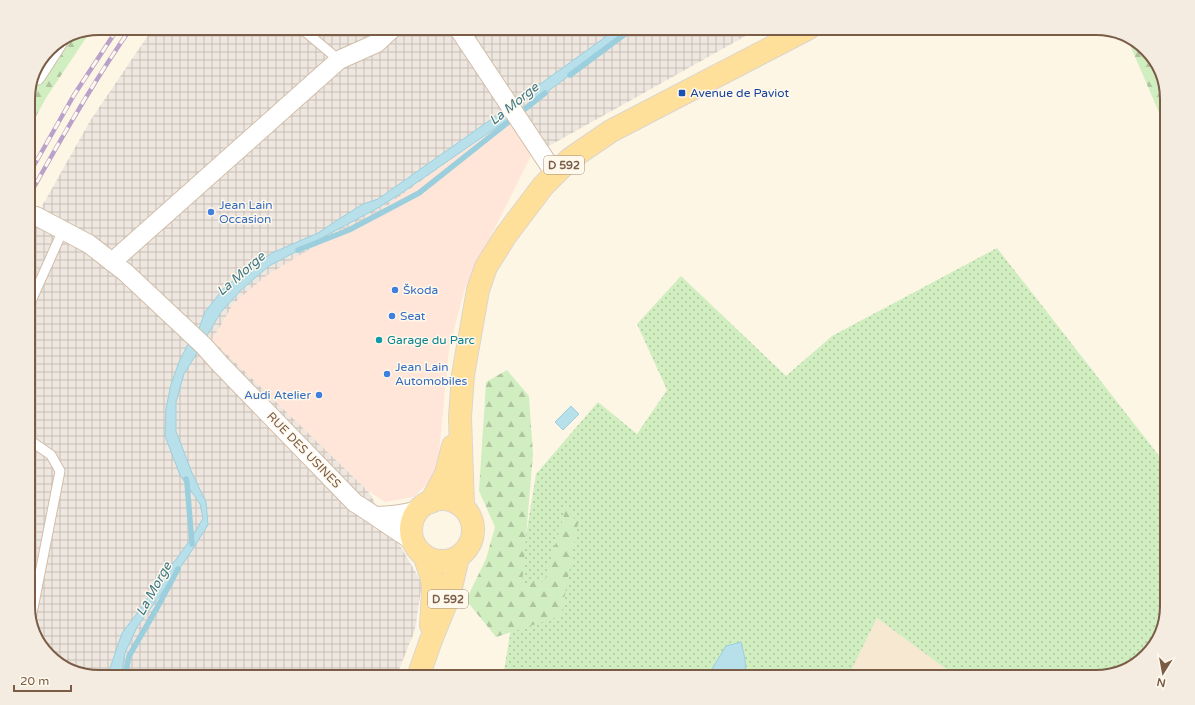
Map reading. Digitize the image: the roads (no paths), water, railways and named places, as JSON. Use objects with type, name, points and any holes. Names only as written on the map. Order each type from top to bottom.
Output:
[{"type":"main road","name":"D 592","points":[[463,508],[460,417],[463,375],[478,290],[486,267],[506,235],[543,186],[570,159],[610,131],[795,35]]},
{"type":"main road","name":"D 592","points":[[425,506],[446,474],[460,417]]},
{"type":"main road","points":[[442,500],[453,502],[463,508],[472,521],[473,529],[470,545],[465,552],[458,557],[450,560],[432,560],[418,548],[411,530],[413,519],[425,506],[442,500]]},
{"type":"main road","name":"D 592","points":[[418,548],[432,578],[433,592],[431,640]]},
{"type":"main road","name":"D 592","points":[[420,670],[449,596],[458,557]]},
{"type":"street","points":[[112,262],[339,60],[377,43],[386,35]]},
{"type":"street","points":[[463,35],[555,174]]},
{"type":"street","name":"RUE DES USINES","points":[[36,216],[89,244],[125,272],[198,340],[225,370],[355,502],[418,548]]},
{"type":"street","points":[[376,516],[392,516],[408,513],[425,506]]},
{"type":"lane","points":[[309,35],[339,60]]},
{"type":"lane","points":[[35,292],[63,230]]},
{"type":"lane","points":[[35,444],[51,455],[60,471],[35,599]]},
{"type":"water","points":[[608,35],[623,35],[531,104],[525,95]]},
{"type":"water","points":[[510,106],[516,114],[400,194],[376,209],[269,266],[241,290],[221,312],[205,339],[198,331],[205,312],[223,289],[250,267],[272,253],[318,233],[363,204],[378,199]]},
{"type":"water","points":[[188,344],[197,353],[184,374],[176,402],[176,431],[192,473],[206,502],[208,525],[187,558],[137,627],[125,653],[122,670],[109,670],[122,633],[161,577],[178,557],[203,518],[200,504],[180,475],[165,436],[166,408],[171,384],[179,362]]},
{"type":"water","points":[[571,406],[579,414],[563,430],[555,422]]},
{"type":"water","points":[[741,642],[746,670],[711,670],[726,646]]},
{"type":"waterway","name":"La Morge","points":[[570,75],[624,35]]},
{"type":"waterway","name":"La Morge","points":[[298,250],[349,230],[419,193],[545,93]]},
{"type":"waterway","name":"La Morge","points":[[186,479],[192,544]]},
{"type":"waterway","name":"La Morge","points":[[126,670],[129,656],[178,569]]},
{"type":"railway","points":[[35,164],[74,95],[113,35]]},
{"type":"railway","points":[[35,185],[103,69],[126,35]]},
{"type":"place","name":"Avenue de Paviot","points":[[682,93]]},
{"type":"place","name":"Jean Lain Occasion","points":[[211,212]]},
{"type":"place","name":"Škoda","points":[[395,290]]},
{"type":"place","name":"Seat","points":[[392,316]]},
{"type":"place","name":"Garage du Parc","points":[[379,340]]},
{"type":"place","name":"Jean Lain Automobiles","points":[[387,374]]},
{"type":"place","name":"Audi Atelier","points":[[319,395]]}]
